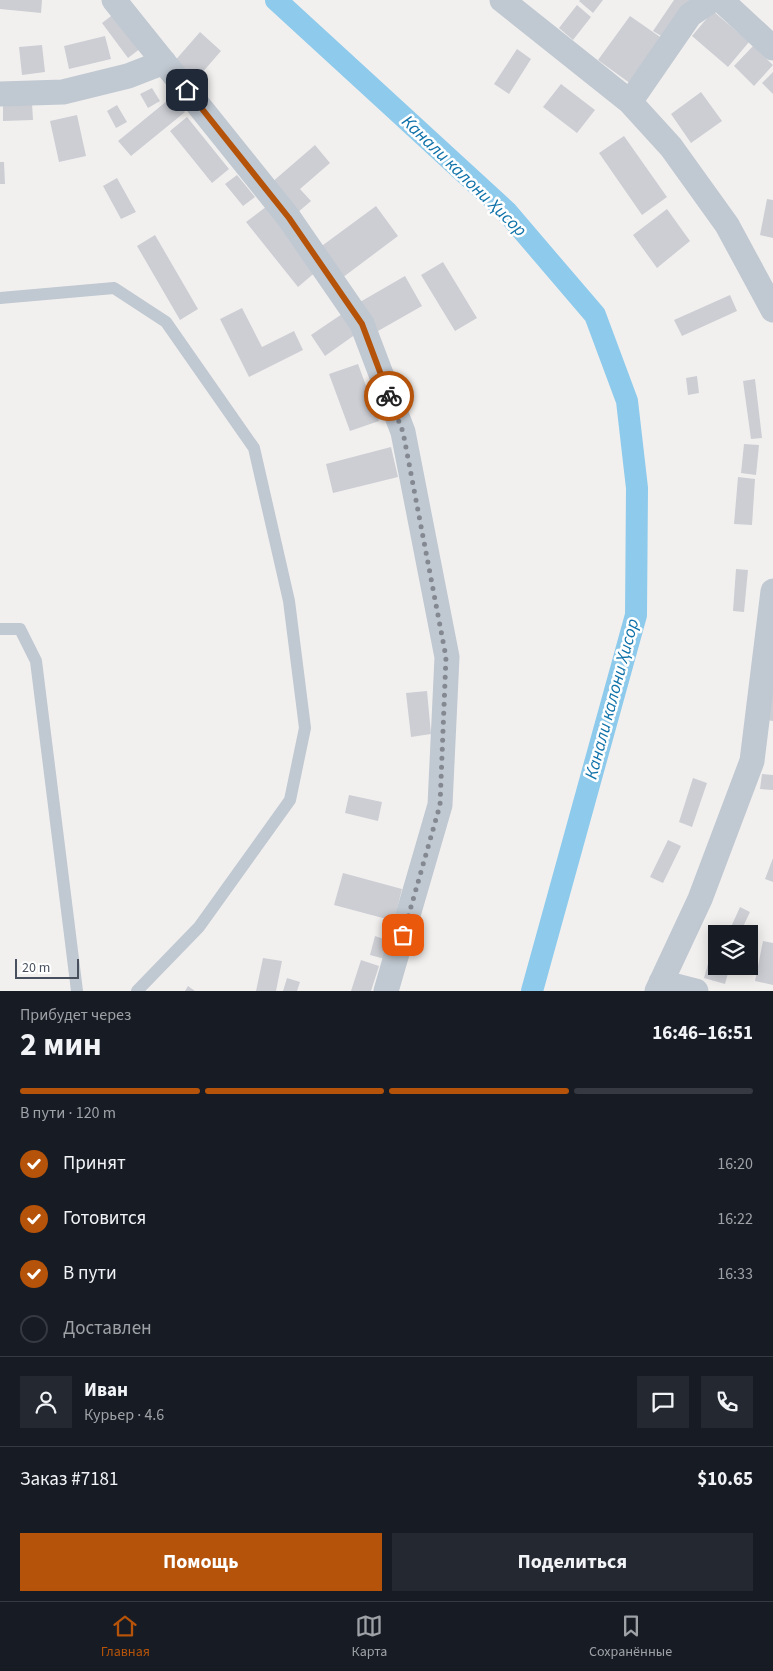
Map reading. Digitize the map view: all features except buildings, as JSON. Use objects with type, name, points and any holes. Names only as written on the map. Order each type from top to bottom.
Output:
[{"type":"street","points":[[114,0],[289,218],[362,324],[403,432],[446,657],[440,805],[386,991]]},
{"type":"street","points":[[502,0],[630,102],[672,146],[727,225],[773,310]]},
{"type":"street","points":[[630,102],[690,15],[712,0]]},
{"type":"street","points":[[721,0],[773,48]]},
{"type":"street","points":[[0,94],[63,92],[128,76],[164,62]]},
{"type":"street","points":[[696,991],[659,987],[762,762],[773,591]]},
{"type":"lane","points":[[0,298],[114,288],[166,322],[254,448],[288,601],[305,728],[290,800],[200,927],[137,991]]},
{"type":"lane","points":[[0,629],[20,629],[36,661],[77,991]]},
{"type":"waterway","name":"Канали калони Ҳисор","points":[[276,0],[506,211],[595,315],[627,401],[637,488],[636,615],[532,991]]},
{"type":"way so far","points":[[389,396],[403,432],[446,657],[440,805],[403,935]]},
{"type":"route","points":[[187,90],[289,218],[362,324],[389,396]]}]
